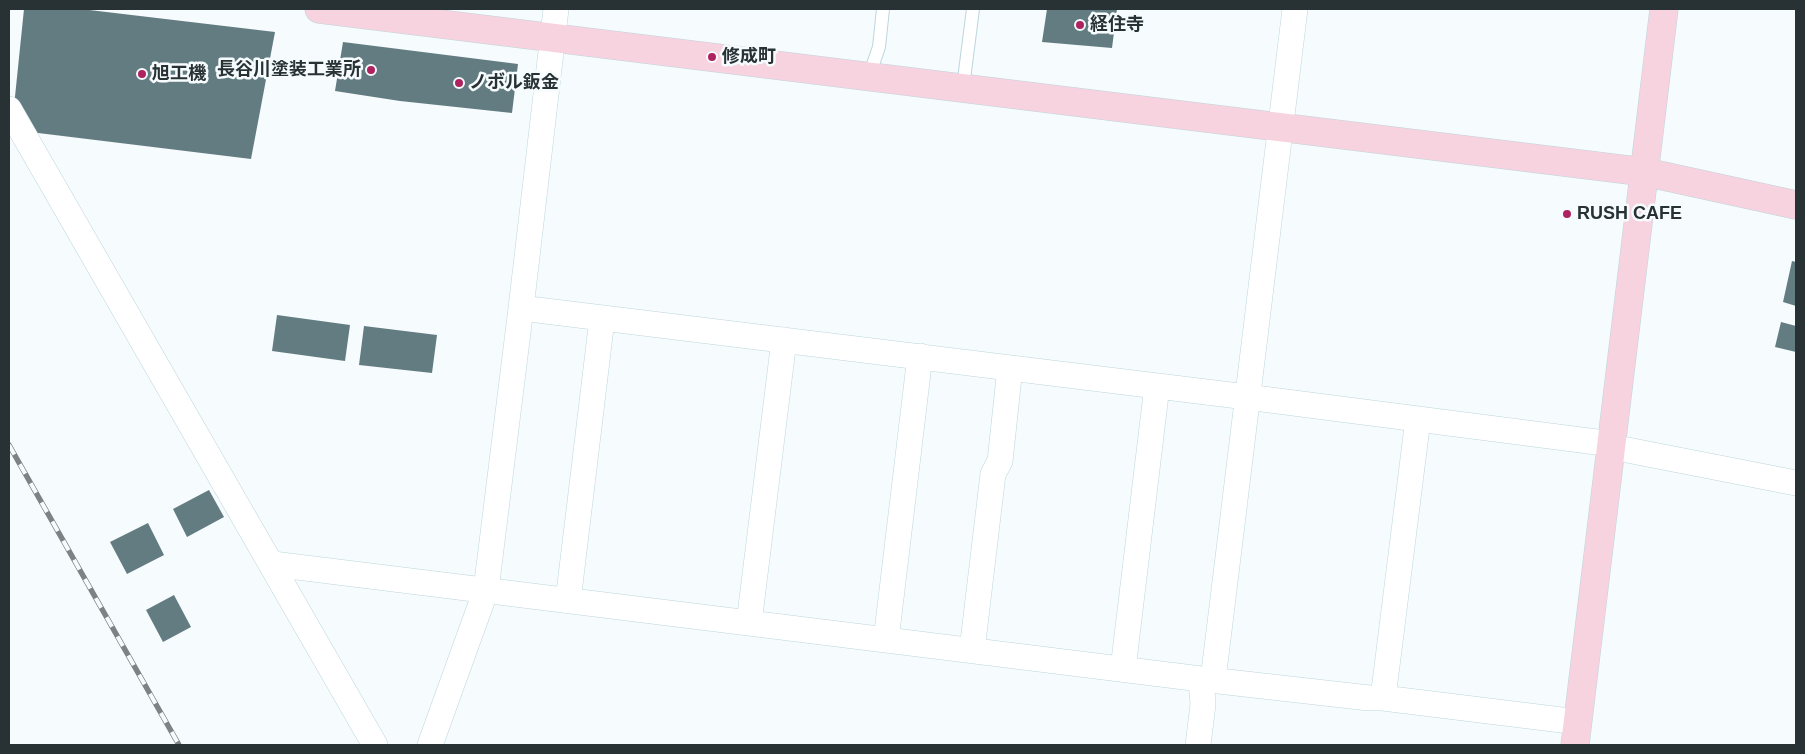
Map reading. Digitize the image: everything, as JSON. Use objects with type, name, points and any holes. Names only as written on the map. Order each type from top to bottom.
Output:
[{"type":"street","points":[[319,9],[1645,172],[1796,205]]},
{"type":"street","points":[[430,745],[486,590],[522,308],[556,9]]},
{"type":"street","points":[[1198,745],[1247,396],[1295,9]]},
{"type":"street","points":[[272,564],[1207,680],[1368,698],[1383,698],[1576,733],[1664,9]]},
{"type":"street","points":[[9,109],[376,745]]},
{"type":"street","points":[[522,308],[1247,396],[1418,419],[1612,446],[1796,483]]},
{"type":"street","points":[[568,601],[602,319]]},
{"type":"street","points":[[749,623],[784,340]]},
{"type":"street","points":[[886,640],[920,356]]},
{"type":"street","points":[[972,650],[993,474],[1000,461],[1010,368]]},
{"type":"street","points":[[1123,669],[1157,386]]},
{"type":"street","points":[[1383,698],[1418,419]]},
{"type":"lane","points":[[869,76],[879,47],[884,9]]},
{"type":"lane","points":[[963,88],[973,9]]},
{"type":"building","name":"旭工機","points":[[24,9],[81,9],[275,32],[251,159],[30,132],[13,116]]},
{"type":"building","name":"経住寺","points":[[1047,9],[1117,9],[1112,48],[1042,42]]},
{"type":"building","name":"ノボル鈑金","points":[[343,42],[518,64],[512,113],[400,101],[335,91]]},
{"type":"building","points":[[1792,261],[1796,262],[1796,306],[1783,302]]},
{"type":"building","points":[[277,315],[350,325],[345,361],[272,351]]},
{"type":"building","points":[[1781,322],[1796,326],[1796,352],[1775,347]]},
{"type":"building","points":[[364,326],[437,335],[432,373],[359,365]]},
{"type":"building","points":[[209,490],[224,517],[187,537],[173,509]]},
{"type":"building","points":[[148,523],[164,555],[127,574],[110,542]]},
{"type":"building","points":[[174,595],[191,627],[163,642],[146,610]]},
{"type":"railway","points":[[9,445],[179,745]]},
{"type":"place","name":"経住寺","points":[[1080,25]]},
{"type":"place","name":"修成町","points":[[712,57]]},
{"type":"place","name":"長谷川塗装工業所","points":[[371,70]]},
{"type":"place","name":"旭工機","points":[[142,74]]},
{"type":"place","name":"ノボル鈑金","points":[[459,83]]},
{"type":"place","name":"RUSH CAFE","points":[[1567,214]]}]
